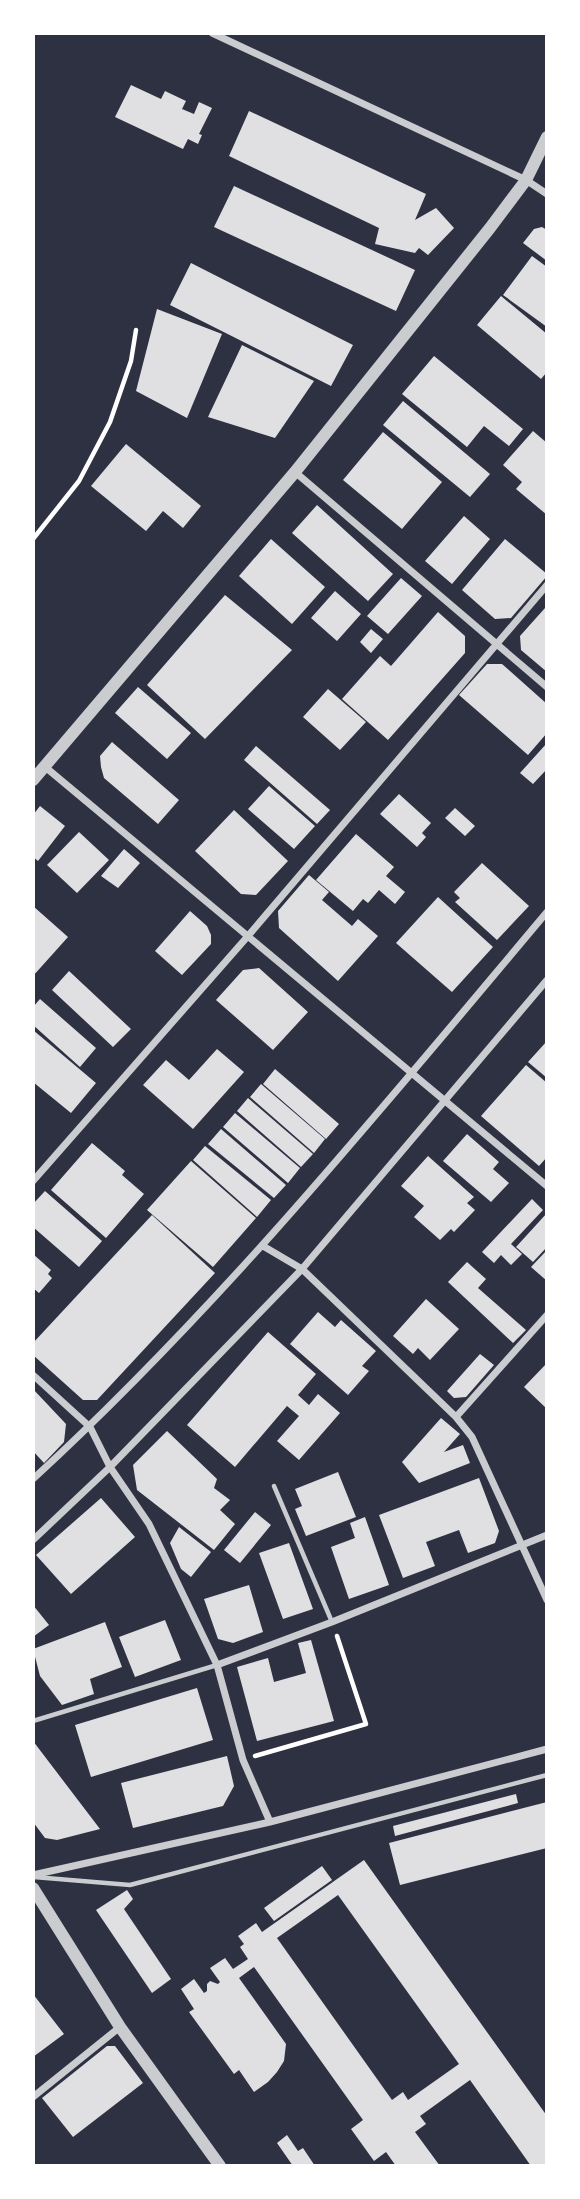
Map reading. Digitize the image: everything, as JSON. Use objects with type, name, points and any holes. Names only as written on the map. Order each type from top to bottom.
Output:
[{"type":"street","points":[[212,33],[526,180],[547,194]]},
{"type":"street","points":[[33,780],[295,472],[491,228],[526,180],[547,137]]},
{"type":"street","points":[[295,472],[547,687]]},
{"type":"street","points":[[33,1181],[248,936],[547,585]]},
{"type":"street","points":[[44,766],[547,1186]]},
{"type":"street","points":[[33,1479],[90,1427],[263,1246],[547,912]]},
{"type":"street","points":[[33,1539],[110,1467],[302,1269],[547,980]]},
{"type":"street","points":[[263,1246],[302,1269],[456,1417],[472,1437],[547,1601]]},
{"type":"street","points":[[456,1417],[547,1315]]},
{"type":"street","points":[[33,1375],[90,1427],[110,1467],[149,1524],[217,1665],[243,1760],[270,1822]]},
{"type":"street","points":[[217,1665],[332,1622],[547,1535]]},
{"type":"street","points":[[33,1876],[270,1822],[547,1749]]},
{"type":"street","points":[[33,1888],[120,2027],[220,2166]]},
{"type":"street","points":[[33,2097],[120,2027]]},
{"type":"lane","points":[[274,1486],[332,1622]]},
{"type":"lane","points":[[33,1721],[217,1665]]},
{"type":"lane","points":[[33,1876],[130,1885],[547,1775]]},
{"type":"path","points":[[33,538],[79,481],[110,422],[131,361],[136,330]]},
{"type":"path","points":[[243,1760],[366,1724],[332,1622]]},
{"type":"building","points":[[131,85],[161,99],[165,91],[186,101],[182,109],[194,114],[199,102],[212,108],[199,134],[202,135],[198,144],[188,139],[183,149],[115,117]]},
{"type":"building","points":[[249,111],[426,194],[415,220],[436,208],[454,228],[428,255],[419,248],[415,253],[375,244],[379,228],[229,156]]},
{"type":"building","points":[[234,186],[415,270],[396,311],[214,227]]},
{"type":"building","points":[[542,227],[547,230],[547,261],[523,243],[534,229]]},
{"type":"building","points":[[532,256],[547,267],[547,327],[503,295]]},
{"type":"building","points":[[191,263],[353,345],[331,386],[170,305]]},
{"type":"building","points":[[501,296],[547,334],[547,372],[541,379],[477,325]]},
{"type":"building","points":[[157,309],[222,334],[187,418],[136,391]]},
{"type":"building","points":[[242,345],[314,381],[275,438],[208,417]]},
{"type":"building","points":[[434,356],[523,429],[509,446],[484,426],[467,447],[402,394]]},
{"type":"building","points":[[403,401],[490,474],[470,497],[383,425]]},
{"type":"building","points":[[533,431],[547,443],[547,515],[516,489],[522,482],[503,465]]},
{"type":"building","points":[[383,432],[442,482],[402,529],[343,480]]},
{"type":"building","points":[[126,444],[201,506],[183,528],[163,511],[146,531],[91,486]]},
{"type":"building","points":[[317,505],[393,574],[368,601],[292,533]]},
{"type":"building","points":[[464,516],[490,539],[452,584],[425,561]]},
{"type":"building","points":[[271,539],[325,587],[292,624],[239,576]]},
{"type":"building","points":[[505,539],[547,576],[511,618],[495,619],[462,590]]},
{"type":"building","points":[[401,578],[422,596],[388,634],[367,616]]},
{"type":"building","points":[[335,591],[361,614],[337,641],[311,618]]},
{"type":"building","points":[[225,595],[292,650],[205,739],[147,685]]},
{"type":"building","points":[[545,608],[547,672],[521,650],[520,636]]},
{"type":"building","points":[[438,612],[465,636],[465,653],[388,740],[342,699],[380,656],[391,666]]},
{"type":"building","points":[[371,629],[383,639],[371,653],[360,642]]},
{"type":"building","points":[[487,664],[502,664],[547,704],[547,733],[528,755],[459,695]]},
{"type":"building","points":[[138,687],[191,733],[167,759],[115,713]]},
{"type":"building","points":[[328,689],[366,722],[340,750],[303,717]]},
{"type":"building","points":[[112,742],[179,800],[158,824],[104,778],[100,756]]},
{"type":"building","points":[[547,743],[547,769],[533,784],[520,773]]},
{"type":"building","points":[[256,746],[330,810],[317,824],[244,760]]},
{"type":"building","points":[[269,786],[315,826],[294,849],[248,809]]},
{"type":"building","points":[[399,794],[431,823],[422,833],[426,837],[417,847],[380,814]]},
{"type":"building","points":[[40,806],[65,826],[38,861],[33,857],[33,815]]},
{"type":"building","points":[[455,808],[475,826],[465,836],[445,818]]},
{"type":"building","points":[[234,810],[288,861],[256,895],[241,894],[195,851]]},
{"type":"building","points":[[79,832],[109,860],[77,893],[47,865]]},
{"type":"building","points":[[356,834],[394,867],[386,876],[405,892],[395,904],[379,890],[368,903],[363,899],[353,911],[316,880]]},
{"type":"building","points":[[124,849],[140,863],[118,888],[101,876]]},
{"type":"building","points":[[482,863],[529,906],[497,940],[455,902],[460,898],[454,892]]},
{"type":"building","points":[[309,875],[329,892],[322,900],[352,926],[358,919],[378,936],[338,981],[279,928],[278,911]]},
{"type":"building","points":[[438,897],[493,947],[452,992],[396,943]]},
{"type":"building","points":[[33,906],[68,937],[33,976]]},
{"type":"building","points":[[190,911],[207,926],[211,944],[182,975],[155,951]]},
{"type":"building","points":[[259,968],[308,1012],[273,1050],[216,1000],[243,970]]},
{"type":"building","points":[[69,971],[131,1029],[113,1047],[52,990]]},
{"type":"building","points":[[40,999],[96,1048],[80,1067],[33,1025],[33,1007]]},
{"type":"building","points":[[33,1030],[96,1083],[71,1113],[33,1082]]},
{"type":"building","points":[[547,1041],[547,1078],[528,1062]]},
{"type":"building","points":[[217,1049],[244,1072],[193,1129],[143,1085],[166,1060],[189,1080]]},
{"type":"building","points":[[526,1065],[547,1083],[547,1157],[539,1166],[481,1116]]},
{"type":"building","points":[[275,1069],[339,1124],[326,1139],[263,1084]]},
{"type":"building","points":[[261,1084],[325,1139],[314,1153],[250,1097]]},
{"type":"building","points":[[248,1098],[313,1154],[301,1167],[237,1111]]},
{"type":"building","points":[[235,1113],[300,1168],[288,1183],[223,1127]]},
{"type":"building","points":[[221,1129],[286,1185],[274,1198],[208,1144]]},
{"type":"building","points":[[467,1134],[499,1162],[493,1169],[509,1183],[491,1202],[443,1161]]},
{"type":"building","points":[[92,1143],[125,1171],[122,1175],[144,1194],[106,1238],[51,1190]]},
{"type":"building","points":[[205,1146],[271,1200],[257,1217],[193,1160]]},
{"type":"building","points":[[428,1156],[474,1197],[467,1203],[475,1210],[454,1232],[451,1229],[440,1240],[414,1217],[424,1206],[401,1186]]},
{"type":"building","points":[[191,1161],[256,1218],[213,1267],[147,1210]]},
{"type":"building","points":[[45,1191],[102,1241],[79,1267],[33,1227],[33,1204]]},
{"type":"building","points":[[532,1199],[543,1210],[511,1244],[522,1254],[511,1265],[501,1255],[494,1263],[482,1252]]},
{"type":"building","points":[[547,1213],[547,1247],[533,1262],[516,1247]]},
{"type":"building","points":[[152,1215],[215,1273],[97,1400],[83,1400],[33,1355],[33,1343]]},
{"type":"building","points":[[547,1250],[547,1281],[531,1267]]},
{"type":"building","points":[[33,1254],[51,1270],[48,1274],[52,1278],[39,1293],[33,1288]]},
{"type":"building","points":[[467,1262],[486,1279],[478,1288],[526,1330],[513,1343],[448,1282]]},
{"type":"building","points":[[426,1299],[459,1329],[430,1360],[418,1348],[413,1354],[393,1336]]},
{"type":"building","points":[[318,1312],[335,1327],[341,1320],[376,1351],[362,1366],[369,1371],[348,1395],[290,1344]]},
{"type":"building","points":[[268,1332],[316,1374],[298,1395],[309,1405],[318,1394],[340,1413],[299,1460],[277,1441],[299,1416],[287,1406],[235,1467],[187,1425]]},
{"type":"building","points":[[480,1354],[494,1365],[466,1397],[454,1398],[447,1391]]},
{"type":"building","points":[[547,1363],[547,1409],[524,1387]]},
{"type":"building","points":[[33,1389],[66,1424],[64,1442],[44,1463],[33,1451]]},
{"type":"building","points":[[441,1418],[460,1434],[444,1452],[463,1445],[470,1463],[419,1483],[402,1462]]},
{"type":"building","points":[[167,1431],[217,1479],[214,1488],[230,1500],[220,1510],[235,1524],[214,1550],[137,1490],[133,1465]]},
{"type":"building","points":[[338,1472],[356,1517],[306,1536],[295,1509],[302,1506],[295,1489]]},
{"type":"building","points":[[479,1478],[499,1531],[495,1543],[468,1553],[459,1530],[426,1542],[435,1566],[403,1578],[379,1515]]},
{"type":"building","points":[[101,1498],[135,1537],[71,1594],[36,1555]]},
{"type":"building","points":[[255,1512],[271,1525],[240,1563],[224,1550]]},
{"type":"building","points":[[365,1517],[389,1585],[349,1599],[331,1547],[355,1538],[350,1523]]},
{"type":"building","points":[[179,1527],[211,1552],[191,1577],[181,1569],[170,1543]]},
{"type":"building","points":[[289,1543],[313,1609],[283,1619],[259,1553]]},
{"type":"building","points":[[249,1585],[263,1632],[233,1643],[218,1639],[204,1599]]},
{"type":"building","points":[[33,1605],[49,1625],[33,1637]]},
{"type":"building","points":[[165,1620],[181,1660],[135,1677],[119,1637]]},
{"type":"building","points":[[105,1622],[122,1667],[90,1679],[94,1694],[62,1705],[40,1676],[33,1649]]},
{"type":"building","points":[[311,1640],[334,1721],[257,1741],[237,1667],[268,1658],[274,1682],[306,1673],[298,1643]]},
{"type":"building","points":[[197,1688],[213,1740],[91,1777],[75,1725]]},
{"type":"building","points":[[33,1741],[100,1829],[57,1840],[45,1838],[33,1822]]},
{"type":"building","points":[[227,1756],[234,1786],[223,1806],[133,1828],[121,1783]]},
{"type":"building","points":[[516,1794],[518,1803],[395,1836],[393,1826]]},
{"type":"building","points":[[547,1802],[547,1848],[400,1885],[389,1843]]},
{"type":"building","points":[[364,1860],[547,2116],[547,2166],[531,2166],[470,2080],[420,2116],[426,2124],[415,2132],[440,2166],[396,2166],[386,2152],[374,2161],[351,2129],[363,2120],[254,1967],[239,1978],[286,2044],[284,2061],[277,2072],[254,2092],[239,2070],[234,2074],[189,2012],[194,2009],[181,1989],[194,1979],[204,1993],[210,1981],[218,1984],[220,1982],[210,1968],[225,1958],[233,1969],[248,1959],[240,1947],[244,1944],[238,1936],[256,1923],[262,1932]],"holes":[[[338,1895],[459,2064],[408,2100],[403,2092],[392,2100],[277,1938]]]},
{"type":"building","points":[[322,1866],[332,1880],[274,1921],[264,1908]]},
{"type":"building","points":[[127,1890],[133,1899],[124,1909],[171,1979],[152,1993],[96,1910]]},
{"type":"building","points":[[33,1994],[64,2034],[33,2057]]},
{"type":"building","points":[[107,2046],[115,2046],[143,2083],[73,2137],[42,2098]]},
{"type":"building","points":[[287,2135],[298,2151],[303,2148],[315,2166],[293,2166],[277,2143]]}]
